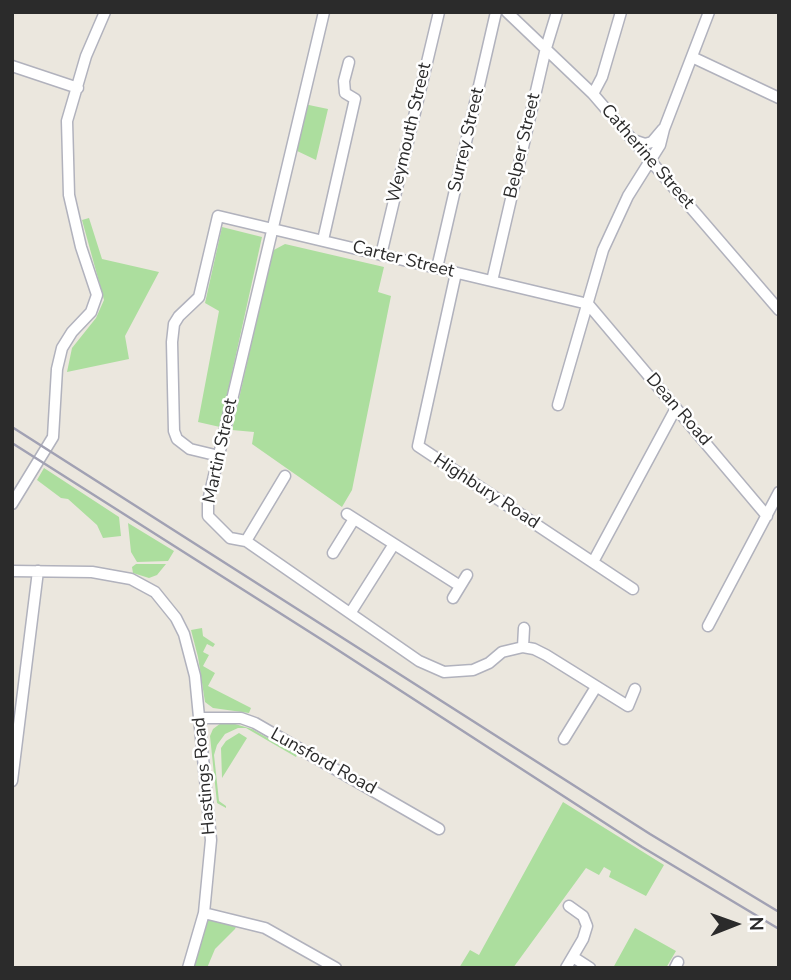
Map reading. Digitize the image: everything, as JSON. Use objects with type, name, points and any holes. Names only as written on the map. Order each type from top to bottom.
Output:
[{"type":"street","points":[[12,504],[53,437],[57,369],[62,348],[72,332],[91,312],[97,296],[81,247],[69,195],[67,121],[88,50],[105,12]]},
{"type":"street","name":"Martin Street","points":[[324,12],[208,502],[208,516],[230,538],[246,541],[419,661],[444,672],[473,670],[489,663],[502,652],[523,647]]},
{"type":"street","name":"Weymouth Street","points":[[381,254],[439,12]]},
{"type":"street","name":"Surrey Street","points":[[437,268],[496,12]]},
{"type":"street","name":"Catherine Street","points":[[507,12],[593,94],[779,310]]},
{"type":"street","name":"Belper Street","points":[[492,281],[546,48],[557,12]]},
{"type":"street","points":[[593,94],[602,77],[621,12]]},
{"type":"street","points":[[558,404],[603,250],[616,218],[660,145],[709,12]]},
{"type":"street","points":[[692,57],[779,98]]},
{"type":"street","points":[[323,240],[355,99],[345,93],[344,81],[349,62]]},
{"type":"street","points":[[12,66],[78,88]]},
{"type":"street","points":[[634,141],[645,144],[652,142],[664,129]]},
{"type":"street","name":"Carter Street","points":[[219,456],[190,449],[177,439],[174,431],[172,355],[174,324],[199,297],[218,216],[588,304]]},
{"type":"street","name":"Highbury Road","points":[[456,273],[418,446],[633,589]]},
{"type":"street","points":[[770,300],[779,290]]},
{"type":"street","name":"Dean Road","points":[[588,304],[767,516]]},
{"type":"street","points":[[593,562],[676,408]]},
{"type":"street","points":[[246,541],[285,476]]},
{"type":"street","points":[[708,626],[779,492]]},
{"type":"street","points":[[333,552],[351,516],[460,586]]},
{"type":"street","points":[[351,612],[394,544]]},
{"type":"street","points":[[12,571],[38,571],[12,781]]},
{"type":"street","name":"Hastings Road","points":[[38,571],[106,573],[133,580],[155,592],[176,618],[184,634],[195,676],[211,839],[204,913],[188,968]]},
{"type":"street","points":[[453,598],[467,575]]},
{"type":"street","points":[[524,628],[523,647],[534,649],[628,706],[635,689]]},
{"type":"street","points":[[564,739],[596,687]]},
{"type":"street","name":"Lunsford Road","points":[[200,718],[241,718],[255,723],[439,829]]},
{"type":"street","points":[[566,968],[583,939],[587,926],[583,916],[569,906]]},
{"type":"street","points":[[204,913],[265,928],[336,968]]},
{"type":"street","points":[[573,957],[590,968]]},
{"type":"green space","points":[[304,104],[328,109],[316,160],[293,149]]},
{"type":"green space","points":[[89,218],[102,259],[159,272],[125,336],[129,359],[67,372],[72,348],[96,318],[104,300],[82,220]]},
{"type":"green space","points":[[222,227],[262,237],[220,427],[198,422],[219,311],[205,303]]},
{"type":"green space","points":[[285,244],[384,267],[378,292],[391,296],[352,490],[342,507],[252,444],[254,432],[232,430],[272,251]]},
{"type":"green space","points":[[44,468],[119,517],[121,536],[103,538],[97,525],[68,499],[61,498],[37,480]]},
{"type":"green space","points":[[128,523],[174,551],[168,561],[137,562],[131,552]]},
{"type":"green space","points":[[136,564],[166,564],[157,575],[149,578],[133,573],[132,567]]},
{"type":"green space","points":[[202,628],[203,636],[215,644],[213,647],[207,644],[203,652],[209,655],[203,666],[215,673],[208,686],[251,708],[249,713],[213,708],[205,702],[191,630]]},
{"type":"green space","points":[[221,723],[252,729],[297,755],[296,757],[246,728],[238,728],[225,734],[214,755],[219,801],[226,808],[217,803],[210,736],[213,729]]},
{"type":"green space","points":[[239,733],[247,738],[222,778],[221,748],[226,741]]},
{"type":"green space","points":[[563,802],[664,865],[646,896],[609,877],[611,871],[604,867],[599,875],[586,868],[513,968],[459,968],[470,950],[479,955]]},
{"type":"green space","points":[[204,913],[238,922],[235,929],[215,949],[207,968],[186,968]]},
{"type":"green space","points":[[635,928],[676,951],[666,968],[613,968]]},
{"type":"railway","points":[[12,427],[650,834],[779,912]]},
{"type":"railway","points":[[12,443],[642,847],[779,929]]}]
